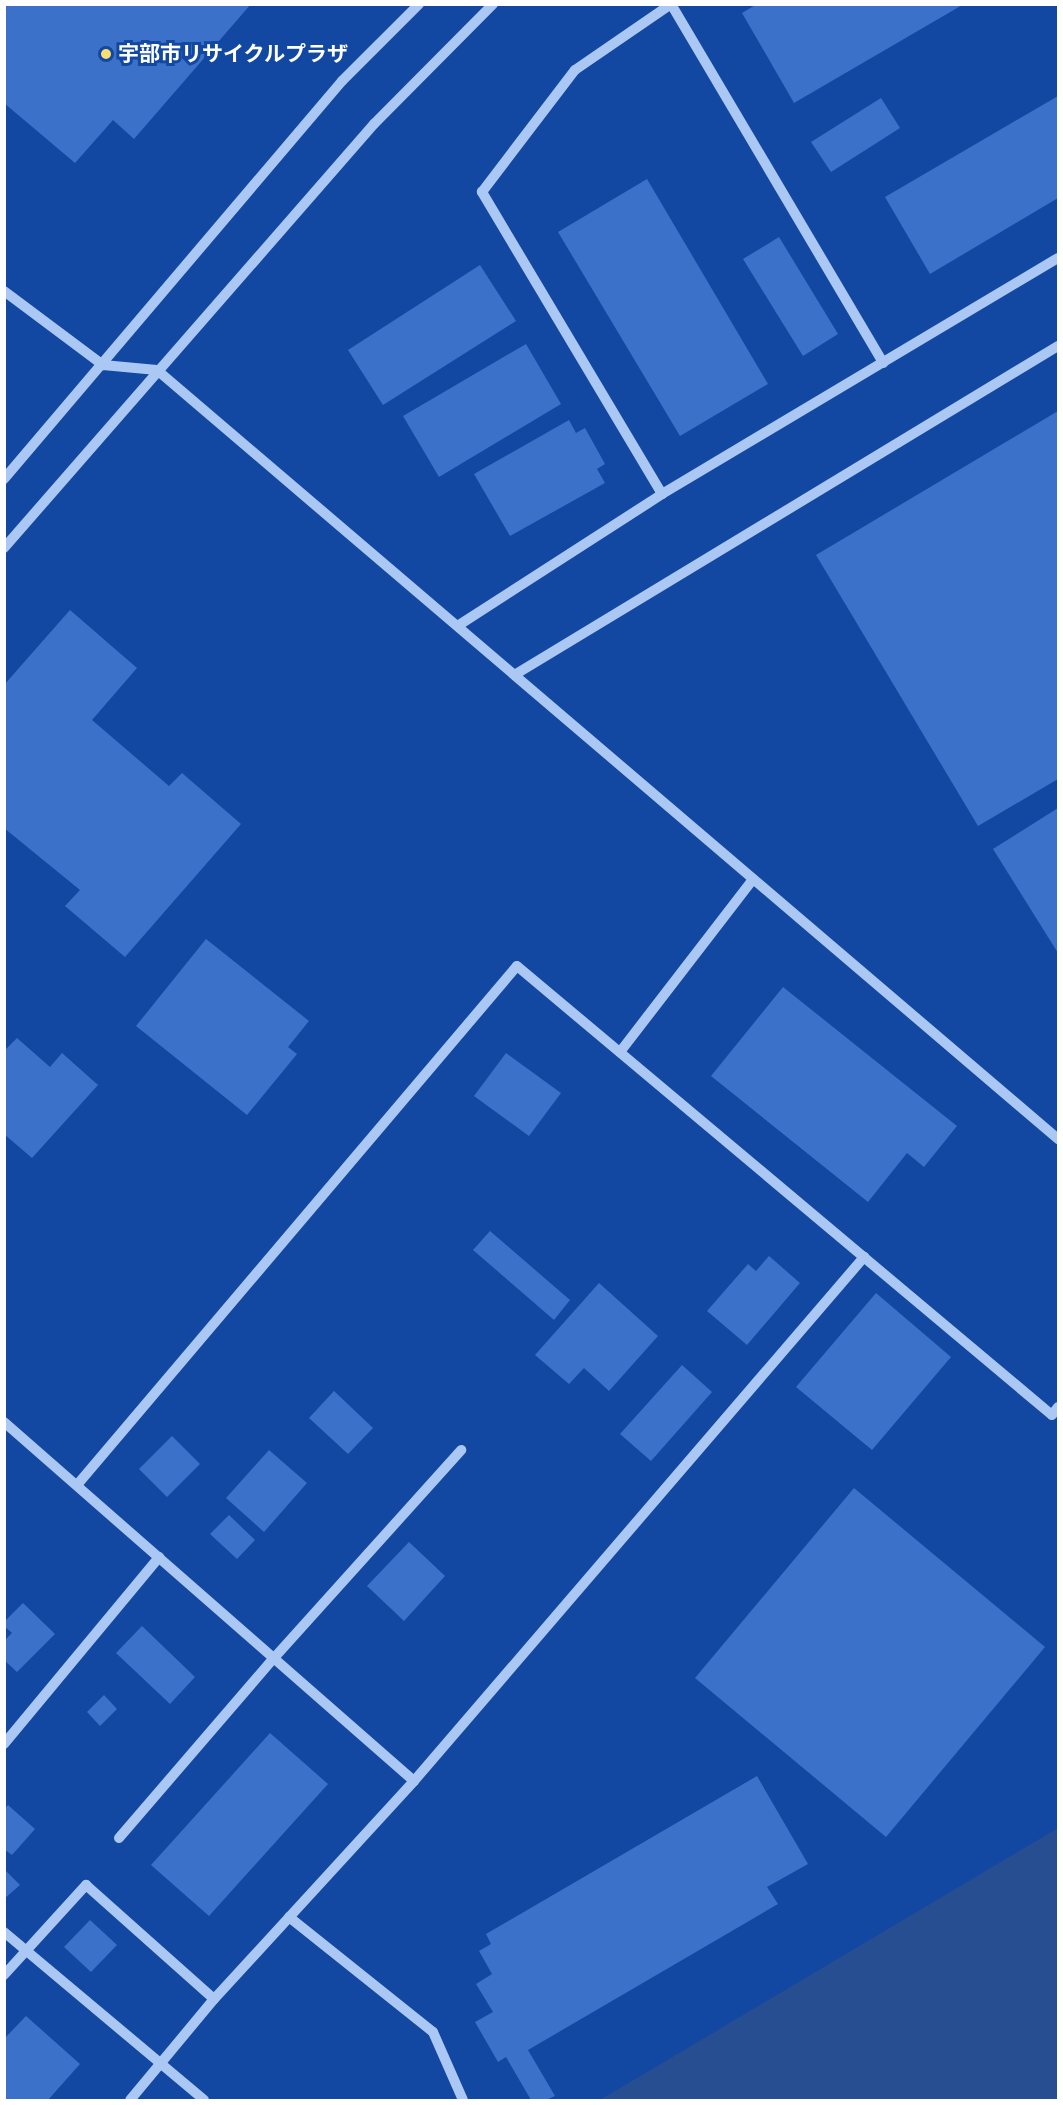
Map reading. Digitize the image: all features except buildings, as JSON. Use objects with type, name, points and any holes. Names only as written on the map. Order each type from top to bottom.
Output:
[{"type":"street","points":[[4,479],[342,81],[419,4]]},
{"type":"street","points":[[4,548],[374,124],[493,4]]},
{"type":"street","points":[[662,494],[482,192],[575,70],[671,4],[883,363]]},
{"type":"street","points":[[459,625],[662,494],[1059,258]]},
{"type":"street","points":[[4,291],[103,364],[158,370],[1059,1139]]},
{"type":"street","points":[[516,674],[1059,346]]},
{"type":"street","points":[[620,1052],[753,879]]},
{"type":"street","points":[[77,1485],[517,966],[1052,1414],[1059,1407]]},
{"type":"street","points":[[130,2100],[214,1999],[414,1781],[864,1257]]},
{"type":"street","points":[[4,1422],[414,1781]]},
{"type":"street","points":[[119,1838],[274,1658],[461,1450]]},
{"type":"street","points":[[4,1744],[159,1557]]},
{"type":"street","points":[[4,1975],[86,1885],[214,1999]]},
{"type":"street","points":[[289,1917],[433,2032],[463,2100]]},
{"type":"street","points":[[4,1932],[204,2100]]},
{"type":"water","points":[[1058,1828],[1058,2100],[600,2100]]},
{"type":"place","name":"宇部市リサイクルプラザ","points":[[106,54]]}]
